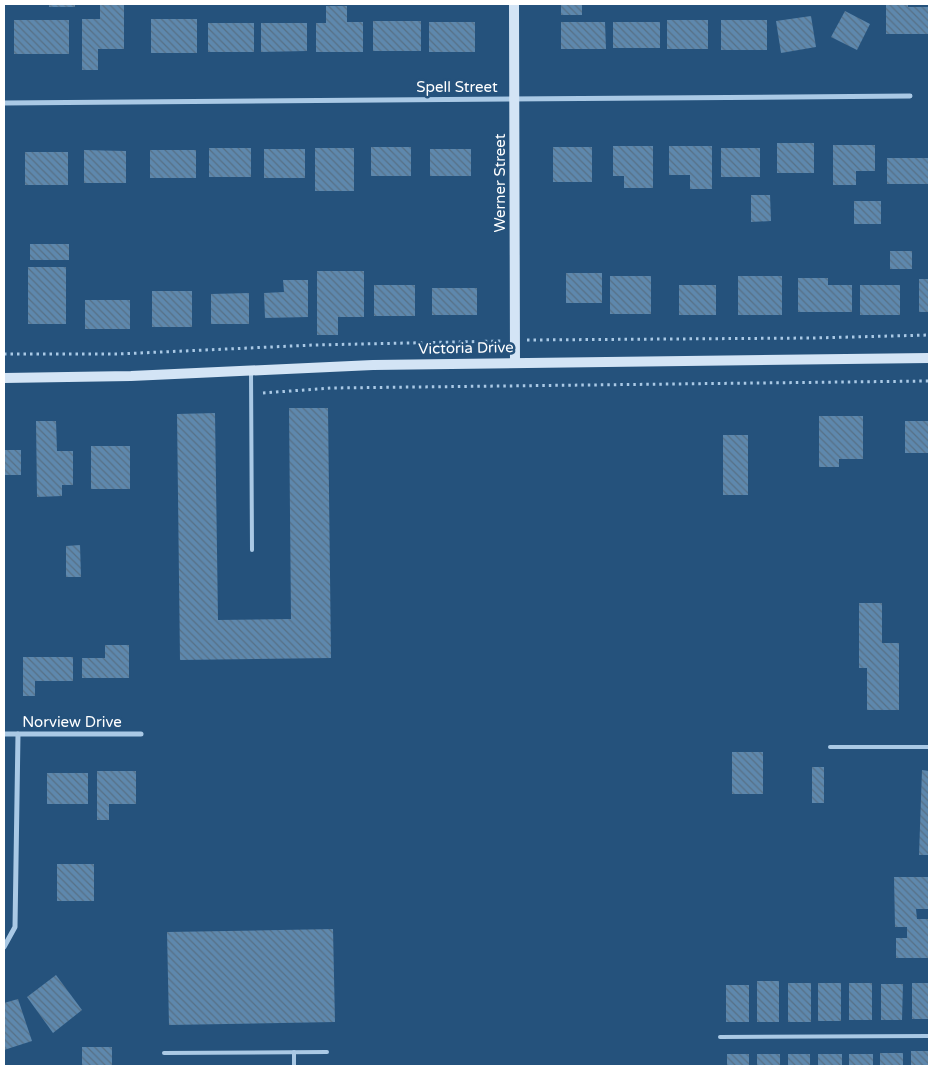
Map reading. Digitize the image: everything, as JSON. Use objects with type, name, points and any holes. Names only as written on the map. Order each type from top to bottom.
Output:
[{"type":"street","name":"Werner Street","points":[[514,4],[515,362]]},
{"type":"street","name":"Spell Street","points":[[4,102],[910,96]]},
{"type":"street","name":"Victoria Drive","points":[[4,378],[131,376],[373,365],[929,358]]},
{"type":"street","name":"Norview Drive","points":[[4,734],[141,734]]},
{"type":"street","points":[[4,947],[15,927],[18,734]]},
{"type":"lane","points":[[251,371],[252,550]]},
{"type":"lane","points":[[830,747],[929,748]]},
{"type":"lane","points":[[720,1037],[929,1036]]},
{"type":"lane","points":[[294,1052],[294,1066]]},
{"type":"lane","points":[[164,1053],[327,1052]]},
{"type":"path","points":[[4,354],[118,354],[314,344],[929,335]]},
{"type":"path","points":[[252,394],[331,388],[929,381]]},
{"type":"building","points":[[49,4],[75,4],[75,7],[49,7]]},
{"type":"building","points":[[100,4],[124,4],[124,49],[98,49],[98,70],[82,70],[82,19],[100,19]]},
{"type":"building","points":[[561,4],[582,4],[582,15],[561,15]]},
{"type":"building","points":[[886,4],[908,4],[908,7],[929,7],[929,34],[886,34]]},
{"type":"building","points":[[326,6],[347,6],[347,22],[363,22],[363,52],[316,52],[316,23],[326,23]]},
{"type":"building","points":[[845,11],[870,24],[857,50],[831,37]]},
{"type":"building","points":[[811,16],[816,47],[781,53],[776,21]]},
{"type":"building","points":[[151,19],[197,19],[197,53],[151,53]]},
{"type":"building","points":[[14,20],[69,20],[69,54],[14,54]]},
{"type":"building","points":[[667,20],[708,20],[708,49],[667,49]]},
{"type":"building","points":[[721,20],[767,20],[767,50],[721,50]]},
{"type":"building","points":[[373,21],[421,21],[421,51],[373,51]]},
{"type":"building","points":[[429,22],[475,22],[475,52],[429,52]]},
{"type":"building","points":[[561,22],[605,22],[606,49],[561,49]]},
{"type":"building","points":[[613,22],[660,22],[660,48],[613,48]]},
{"type":"building","points":[[208,23],[254,23],[254,52],[208,52]]},
{"type":"building","points":[[261,23],[307,23],[307,51],[261,52]]},
{"type":"building","points":[[777,143],[814,143],[814,173],[777,173]]},
{"type":"building","points":[[833,145],[875,145],[875,171],[856,171],[856,185],[833,185]]},
{"type":"building","points":[[613,146],[653,146],[653,188],[624,188],[624,176],[613,176]]},
{"type":"building","points":[[669,146],[712,146],[712,189],[690,189],[690,175],[669,175]]},
{"type":"building","points":[[371,147],[411,147],[411,176],[371,176]]},
{"type":"building","points":[[553,147],[592,147],[592,182],[553,182]]},
{"type":"building","points":[[209,148],[251,148],[251,177],[209,177]]},
{"type":"building","points":[[315,148],[354,148],[354,191],[315,191]]},
{"type":"building","points":[[721,148],[760,148],[760,177],[721,177]]},
{"type":"building","points":[[264,149],[305,149],[305,178],[264,178]]},
{"type":"building","points":[[430,149],[471,149],[471,176],[430,176]]},
{"type":"building","points":[[84,150],[126,151],[126,183],[84,183]]},
{"type":"building","points":[[150,150],[196,150],[196,178],[150,178]]},
{"type":"building","points":[[25,152],[68,152],[68,185],[25,185]]},
{"type":"building","points":[[887,158],[929,158],[929,184],[887,184]]},
{"type":"building","points":[[751,195],[770,195],[771,221],[751,222]]},
{"type":"building","points":[[854,201],[881,201],[881,224],[854,224]]},
{"type":"building","points":[[30,244],[69,244],[69,260],[30,260]]},
{"type":"building","points":[[890,251],[912,251],[912,269],[890,269]]},
{"type":"building","points":[[28,267],[66,267],[66,324],[28,324]]},
{"type":"building","points":[[317,271],[364,271],[364,317],[338,317],[338,335],[317,335]]},
{"type":"building","points":[[566,273],[602,273],[602,303],[566,303]]},
{"type":"building","points":[[610,276],[651,276],[651,314],[610,314]]},
{"type":"building","points":[[738,276],[782,276],[782,315],[738,315]]},
{"type":"building","points":[[798,278],[828,278],[828,285],[852,285],[852,312],[798,312]]},
{"type":"building","points":[[919,279],[929,279],[929,312],[919,312]]},
{"type":"building","points":[[283,280],[308,280],[308,317],[265,318],[264,293],[284,292]]},
{"type":"building","points":[[374,285],[415,285],[415,316],[374,316]]},
{"type":"building","points":[[679,285],[716,285],[716,315],[679,315]]},
{"type":"building","points":[[860,285],[900,285],[900,315],[860,315]]},
{"type":"building","points":[[432,288],[477,288],[477,315],[432,315]]},
{"type":"building","points":[[152,291],[192,291],[192,327],[152,327]]},
{"type":"building","points":[[249,293],[249,324],[211,324],[211,294]]},
{"type":"building","points":[[85,300],[130,300],[130,329],[85,329]]},
{"type":"building","points":[[289,408],[328,408],[331,658],[180,660],[177,414],[215,413],[218,620],[291,619]]},
{"type":"building","points":[[819,416],[863,416],[863,459],[839,459],[839,467],[819,467]]},
{"type":"building","points":[[36,421],[56,421],[57,451],[73,451],[73,485],[62,485],[62,496],[37,497]]},
{"type":"building","points":[[905,421],[929,421],[929,453],[905,453]]},
{"type":"building","points":[[723,435],[748,435],[748,495],[723,495]]},
{"type":"building","points":[[91,446],[130,446],[130,489],[91,489]]},
{"type":"building","points":[[4,450],[21,450],[21,475],[4,475]]},
{"type":"building","points":[[80,545],[81,577],[66,577],[66,546]]},
{"type":"building","points":[[859,603],[882,603],[882,643],[899,643],[899,710],[867,710],[867,668],[859,668]]},
{"type":"building","points":[[105,645],[129,645],[129,678],[82,678],[82,658],[105,658]]},
{"type":"building","points":[[23,657],[73,657],[73,681],[35,681],[35,696],[23,696]]},
{"type":"building","points":[[732,752],[763,752],[763,794],[732,794]]},
{"type":"building","points":[[812,767],[824,767],[824,803],[812,803]]},
{"type":"building","points":[[922,770],[929,771],[929,855],[919,855]]},
{"type":"building","points":[[97,771],[136,771],[136,804],[109,804],[109,820],[97,820]]},
{"type":"building","points":[[47,773],[88,773],[88,804],[47,804]]},
{"type":"building","points":[[57,864],[94,864],[94,901],[57,901]]},
{"type":"building","points":[[894,877],[929,877],[929,909],[916,909],[917,919],[929,919],[929,958],[896,958],[896,938],[907,938],[907,927],[895,927]]},
{"type":"building","points":[[333,929],[335,1022],[169,1025],[167,932]]},
{"type":"building","points":[[56,975],[82,1010],[53,1033],[27,997]]},
{"type":"building","points":[[757,981],[779,981],[779,1022],[757,1022]]},
{"type":"building","points":[[788,983],[811,983],[811,1022],[788,1022]]},
{"type":"building","points":[[818,983],[841,983],[841,1021],[818,1021]]},
{"type":"building","points":[[849,983],[872,983],[872,1020],[849,1020]]},
{"type":"building","points":[[912,983],[929,983],[929,1019],[912,1019]]},
{"type":"building","points":[[881,984],[903,984],[902,1020],[881,1020]]},
{"type":"building","points":[[726,985],[749,985],[749,1022],[726,1022]]},
{"type":"building","points":[[18,999],[32,1041],[4,1050],[4,1003]]},
{"type":"building","points":[[82,1047],[112,1047],[112,1066],[82,1066]]},
{"type":"building","points":[[911,1051],[929,1051],[929,1066],[911,1066]]},
{"type":"building","points":[[880,1053],[903,1053],[903,1066],[880,1066]]},
{"type":"building","points":[[727,1054],[749,1054],[749,1066],[727,1066]]},
{"type":"building","points":[[757,1054],[780,1054],[780,1066],[757,1066]]},
{"type":"building","points":[[788,1054],[810,1054],[810,1066],[788,1066]]},
{"type":"building","points":[[818,1054],[842,1054],[842,1066],[818,1066]]},
{"type":"building","points":[[849,1054],[873,1054],[873,1066],[849,1066]]}]
